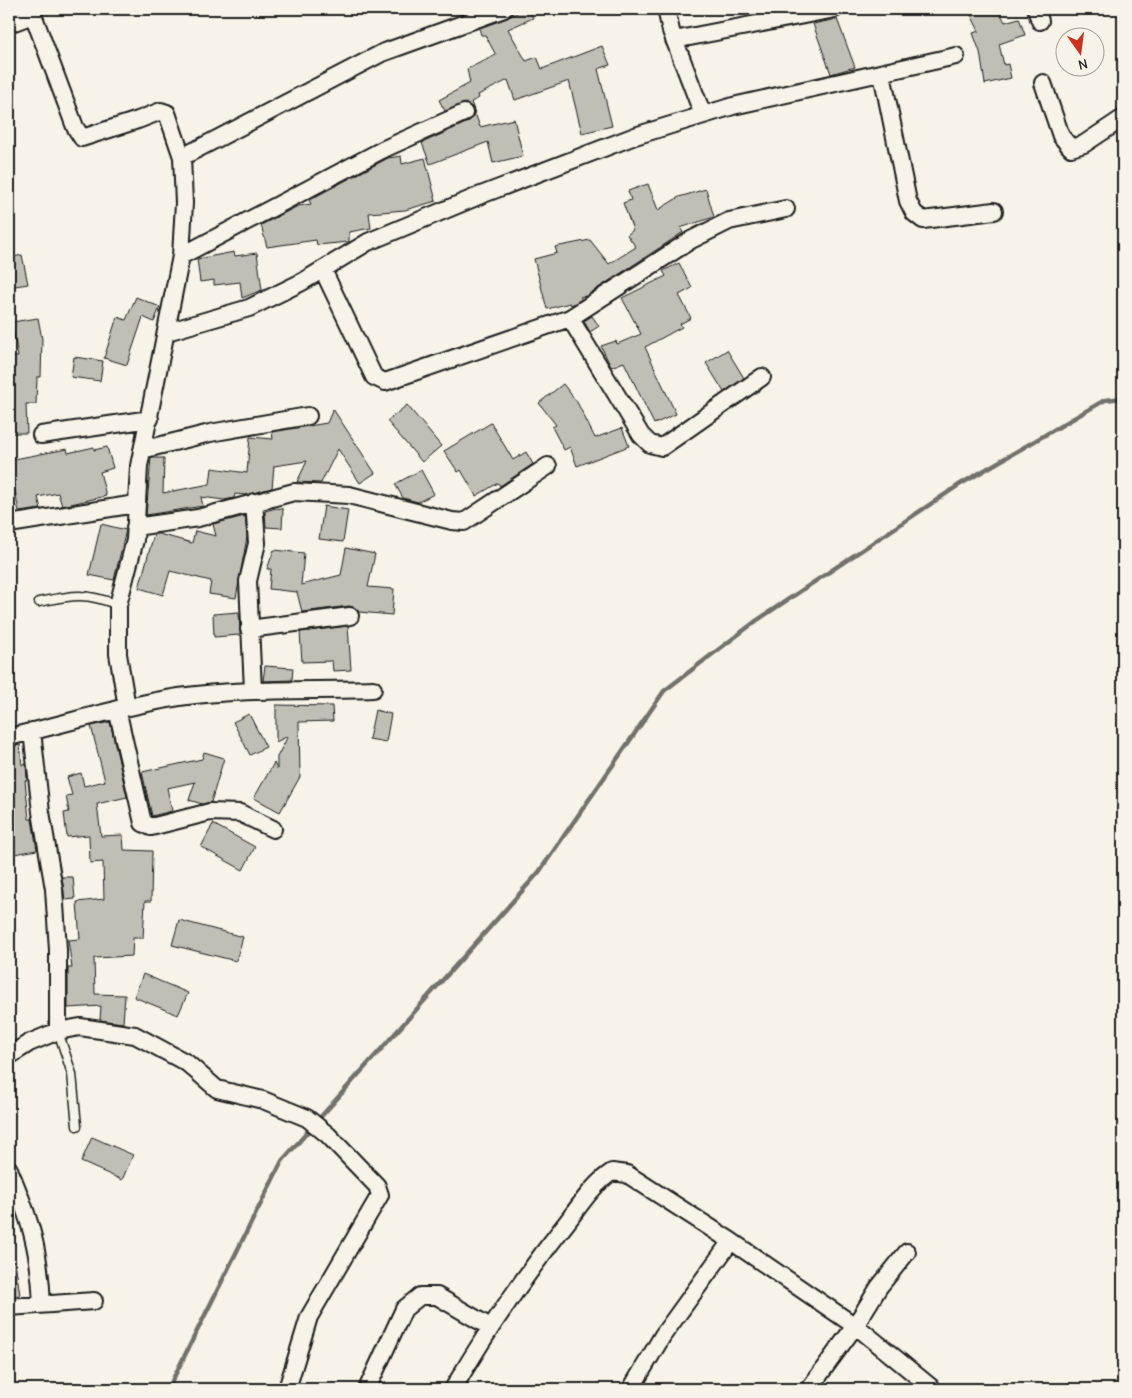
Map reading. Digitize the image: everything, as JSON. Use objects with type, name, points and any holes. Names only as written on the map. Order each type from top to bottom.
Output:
[{"type":"street","points":[[182,157],[382,53],[504,9]]},
{"type":"street","points":[[666,9],[674,40],[702,115]]},
{"type":"street","points":[[674,40],[835,9]]},
{"type":"street","points":[[9,24],[32,12],[75,127],[82,138],[161,111],[166,113],[182,157],[184,203],[181,256],[150,419],[142,450],[136,504],[135,540],[118,605],[118,654],[122,708],[143,822],[151,827],[210,812],[240,813],[273,829]]},
{"type":"street","points":[[167,332],[249,308],[323,270],[368,242],[481,195],[635,136],[733,106],[956,56]]},
{"type":"street","points":[[882,74],[908,201],[914,213],[923,220],[994,212]]},
{"type":"street","points":[[1043,83],[1060,136],[1071,148],[1084,144],[1123,118]]},
{"type":"street","points":[[181,256],[384,149],[464,113]]},
{"type":"street","points":[[323,270],[374,377],[385,382],[570,318],[690,240],[729,221],[786,209]]},
{"type":"street","points":[[570,318],[641,435],[650,444],[662,448],[762,377]]},
{"type":"street","points":[[142,450],[210,433],[308,416]]},
{"type":"street","points":[[41,435],[150,419]]},
{"type":"street","points":[[135,527],[198,518],[294,492],[349,495],[452,521],[464,522],[548,466]]},
{"type":"street","points":[[253,690],[248,581],[257,543],[254,502]]},
{"type":"street","points":[[9,524],[136,504]]},
{"type":"street","points":[[249,629],[350,616]]},
{"type":"street","points":[[9,737],[122,708],[180,697],[253,690],[373,689]]},
{"type":"street","points":[[32,731],[41,812],[54,889],[58,950],[58,1031]]},
{"type":"street","points":[[9,1056],[29,1043],[58,1031],[80,1027],[135,1035],[187,1063],[217,1089],[264,1100],[307,1118],[328,1134],[377,1186],[380,1195],[309,1317],[287,1389]]},
{"type":"street","points":[[9,1169],[34,1237],[40,1267],[42,1305]]},
{"type":"street","points":[[453,1389],[490,1327],[599,1180],[612,1172],[627,1174],[731,1240],[855,1326],[933,1389]]},
{"type":"street","points":[[632,1389],[663,1335],[731,1240]]},
{"type":"street","points":[[809,1389],[855,1326],[878,1287],[907,1252]]},
{"type":"street","points":[[367,1389],[404,1308],[420,1296],[438,1296],[490,1327]]},
{"type":"street","points":[[9,1307],[94,1301]]},
{"type":"lane","points":[[40,602],[75,594],[97,597],[118,605]]},
{"type":"lane","points":[[58,1031],[72,1074],[76,1126]]},
{"type":"building","points":[[524,9],[529,9],[533,18],[508,29],[526,61],[537,57],[542,69],[602,46],[610,65],[598,69],[612,126],[582,133],[569,81],[515,100],[508,80],[478,95],[479,98],[471,102],[480,127],[514,119],[523,156],[493,163],[488,142],[430,164],[422,143],[468,122],[474,114],[473,108],[465,103],[445,111],[439,100],[470,83],[467,69],[496,55],[485,35],[481,35],[479,28],[507,18]]},
{"type":"building","points":[[968,9],[998,9],[1005,22],[1019,18],[1025,35],[999,44],[1004,65],[1008,64],[1011,78],[985,84],[980,52],[973,33],[979,31]]},
{"type":"building","points":[[837,19],[855,67],[831,74],[813,24]]},
{"type":"building","points":[[401,156],[402,164],[425,158],[436,201],[405,210],[369,213],[371,228],[349,232],[349,242],[317,245],[316,240],[267,247],[261,225],[298,206],[311,204],[309,200],[388,158]]},
{"type":"building","points":[[648,184],[658,210],[679,197],[706,189],[714,217],[680,228],[683,232],[586,296],[580,297],[582,299],[571,305],[570,303],[547,309],[534,259],[557,253],[555,247],[590,240],[609,264],[636,247],[627,235],[633,230],[623,203],[631,200],[628,191]]},
{"type":"building","points":[[234,252],[235,256],[257,253],[262,290],[242,298],[240,282],[214,285],[214,280],[200,282],[197,259]]},
{"type":"building","points":[[22,255],[28,284],[9,287],[9,258]]},
{"type":"building","points":[[679,263],[692,288],[679,295],[691,318],[680,324],[682,327],[645,347],[676,414],[654,424],[624,362],[611,367],[601,346],[616,341],[617,344],[641,334],[622,298],[666,276],[663,271]]},
{"type":"building","points":[[136,297],[160,307],[154,322],[143,317],[127,365],[104,358],[117,317],[126,320]]},
{"type":"building","points":[[592,316],[599,326],[590,332],[584,321]]},
{"type":"building","points":[[38,318],[42,339],[41,377],[37,377],[36,404],[26,404],[27,433],[9,433],[9,357],[18,357],[12,322]]},
{"type":"building","points":[[727,350],[744,378],[724,392],[706,363]]},
{"type":"building","points":[[74,357],[103,361],[100,381],[71,377]]},
{"type":"building","points":[[563,384],[577,402],[595,438],[622,428],[629,446],[577,466],[570,447],[564,450],[552,427],[556,425],[539,403]]},
{"type":"building","points":[[407,405],[441,446],[422,462],[387,421]]},
{"type":"building","points":[[333,409],[375,473],[360,483],[338,449],[321,483],[297,482],[307,461],[274,466],[272,488],[246,495],[235,494],[234,498],[224,500],[201,497],[203,506],[146,515],[151,458],[164,458],[163,493],[210,484],[212,468],[247,473],[250,437],[273,439],[272,432],[327,423]]},
{"type":"building","points":[[491,423],[513,460],[526,452],[533,464],[500,486],[498,483],[476,496],[461,470],[458,472],[444,451]]},
{"type":"building","points":[[94,447],[94,450],[107,447],[113,468],[100,472],[106,496],[62,506],[58,493],[38,497],[41,509],[19,512],[9,460],[67,449],[68,453]]},
{"type":"building","points":[[421,470],[434,494],[418,502],[403,498],[395,484]]},
{"type":"building","points":[[324,506],[348,510],[343,542],[319,539]]},
{"type":"building","points":[[276,508],[283,509],[282,528],[266,527],[265,511]]},
{"type":"building","points":[[245,516],[247,537],[236,598],[209,594],[211,581],[170,571],[163,595],[139,588],[154,534],[192,543],[195,531],[216,536],[213,524]]},
{"type":"building","points":[[101,524],[126,530],[114,580],[89,575]]},
{"type":"building","points":[[346,548],[375,554],[368,587],[394,589],[392,615],[359,612],[354,607],[349,606],[302,612],[297,592],[269,589],[271,569],[267,569],[274,550],[304,553],[301,585],[341,575]]},
{"type":"building","points":[[239,612],[240,635],[214,637],[213,614]]},
{"type":"building","points":[[348,626],[351,670],[333,671],[332,661],[302,662],[300,632]]},
{"type":"building","points":[[265,666],[293,668],[292,680],[263,681]]},
{"type":"building","points":[[276,705],[332,706],[333,721],[299,722],[300,777],[280,812],[254,798],[274,763],[277,769],[277,757],[288,736],[276,742]]},
{"type":"building","points":[[375,710],[391,714],[386,742],[369,739]]},
{"type":"building","points":[[249,714],[266,747],[250,755],[233,722]]},
{"type":"building","points":[[110,722],[127,797],[97,804],[101,836],[123,835],[124,850],[152,851],[151,901],[145,901],[143,938],[133,938],[132,956],[94,958],[95,994],[125,995],[123,1023],[100,1020],[101,1006],[68,1008],[68,968],[72,968],[68,940],[80,939],[77,902],[104,899],[103,862],[90,863],[89,835],[67,837],[64,813],[69,812],[66,796],[72,795],[67,777],[81,773],[84,786],[105,781],[91,726]]},
{"type":"building","points":[[20,745],[22,765],[26,764],[27,780],[25,780],[29,819],[32,819],[37,850],[9,855],[9,747]]},
{"type":"building","points":[[204,752],[224,758],[211,802],[202,804],[189,800],[195,782],[167,788],[172,811],[152,816],[142,772],[202,759]]},
{"type":"building","points":[[213,824],[255,847],[243,870],[201,847]]},
{"type":"building","points":[[62,877],[73,877],[75,899],[65,900]]},
{"type":"building","points":[[179,920],[243,937],[236,961],[172,945]]},
{"type":"building","points":[[143,974],[188,993],[178,1015],[134,997]]},
{"type":"building","points":[[92,1137],[133,1155],[122,1180],[81,1162]]},
{"type":"building","points":[[15,1261],[20,1295],[9,1297],[9,1262]]},
{"type":"waterway","points":[[317,1121],[539,872],[664,691],[756,621],[959,485],[1105,400],[1123,398]]},
{"type":"waterway","points":[[168,1389],[282,1161],[312,1127]]}]
